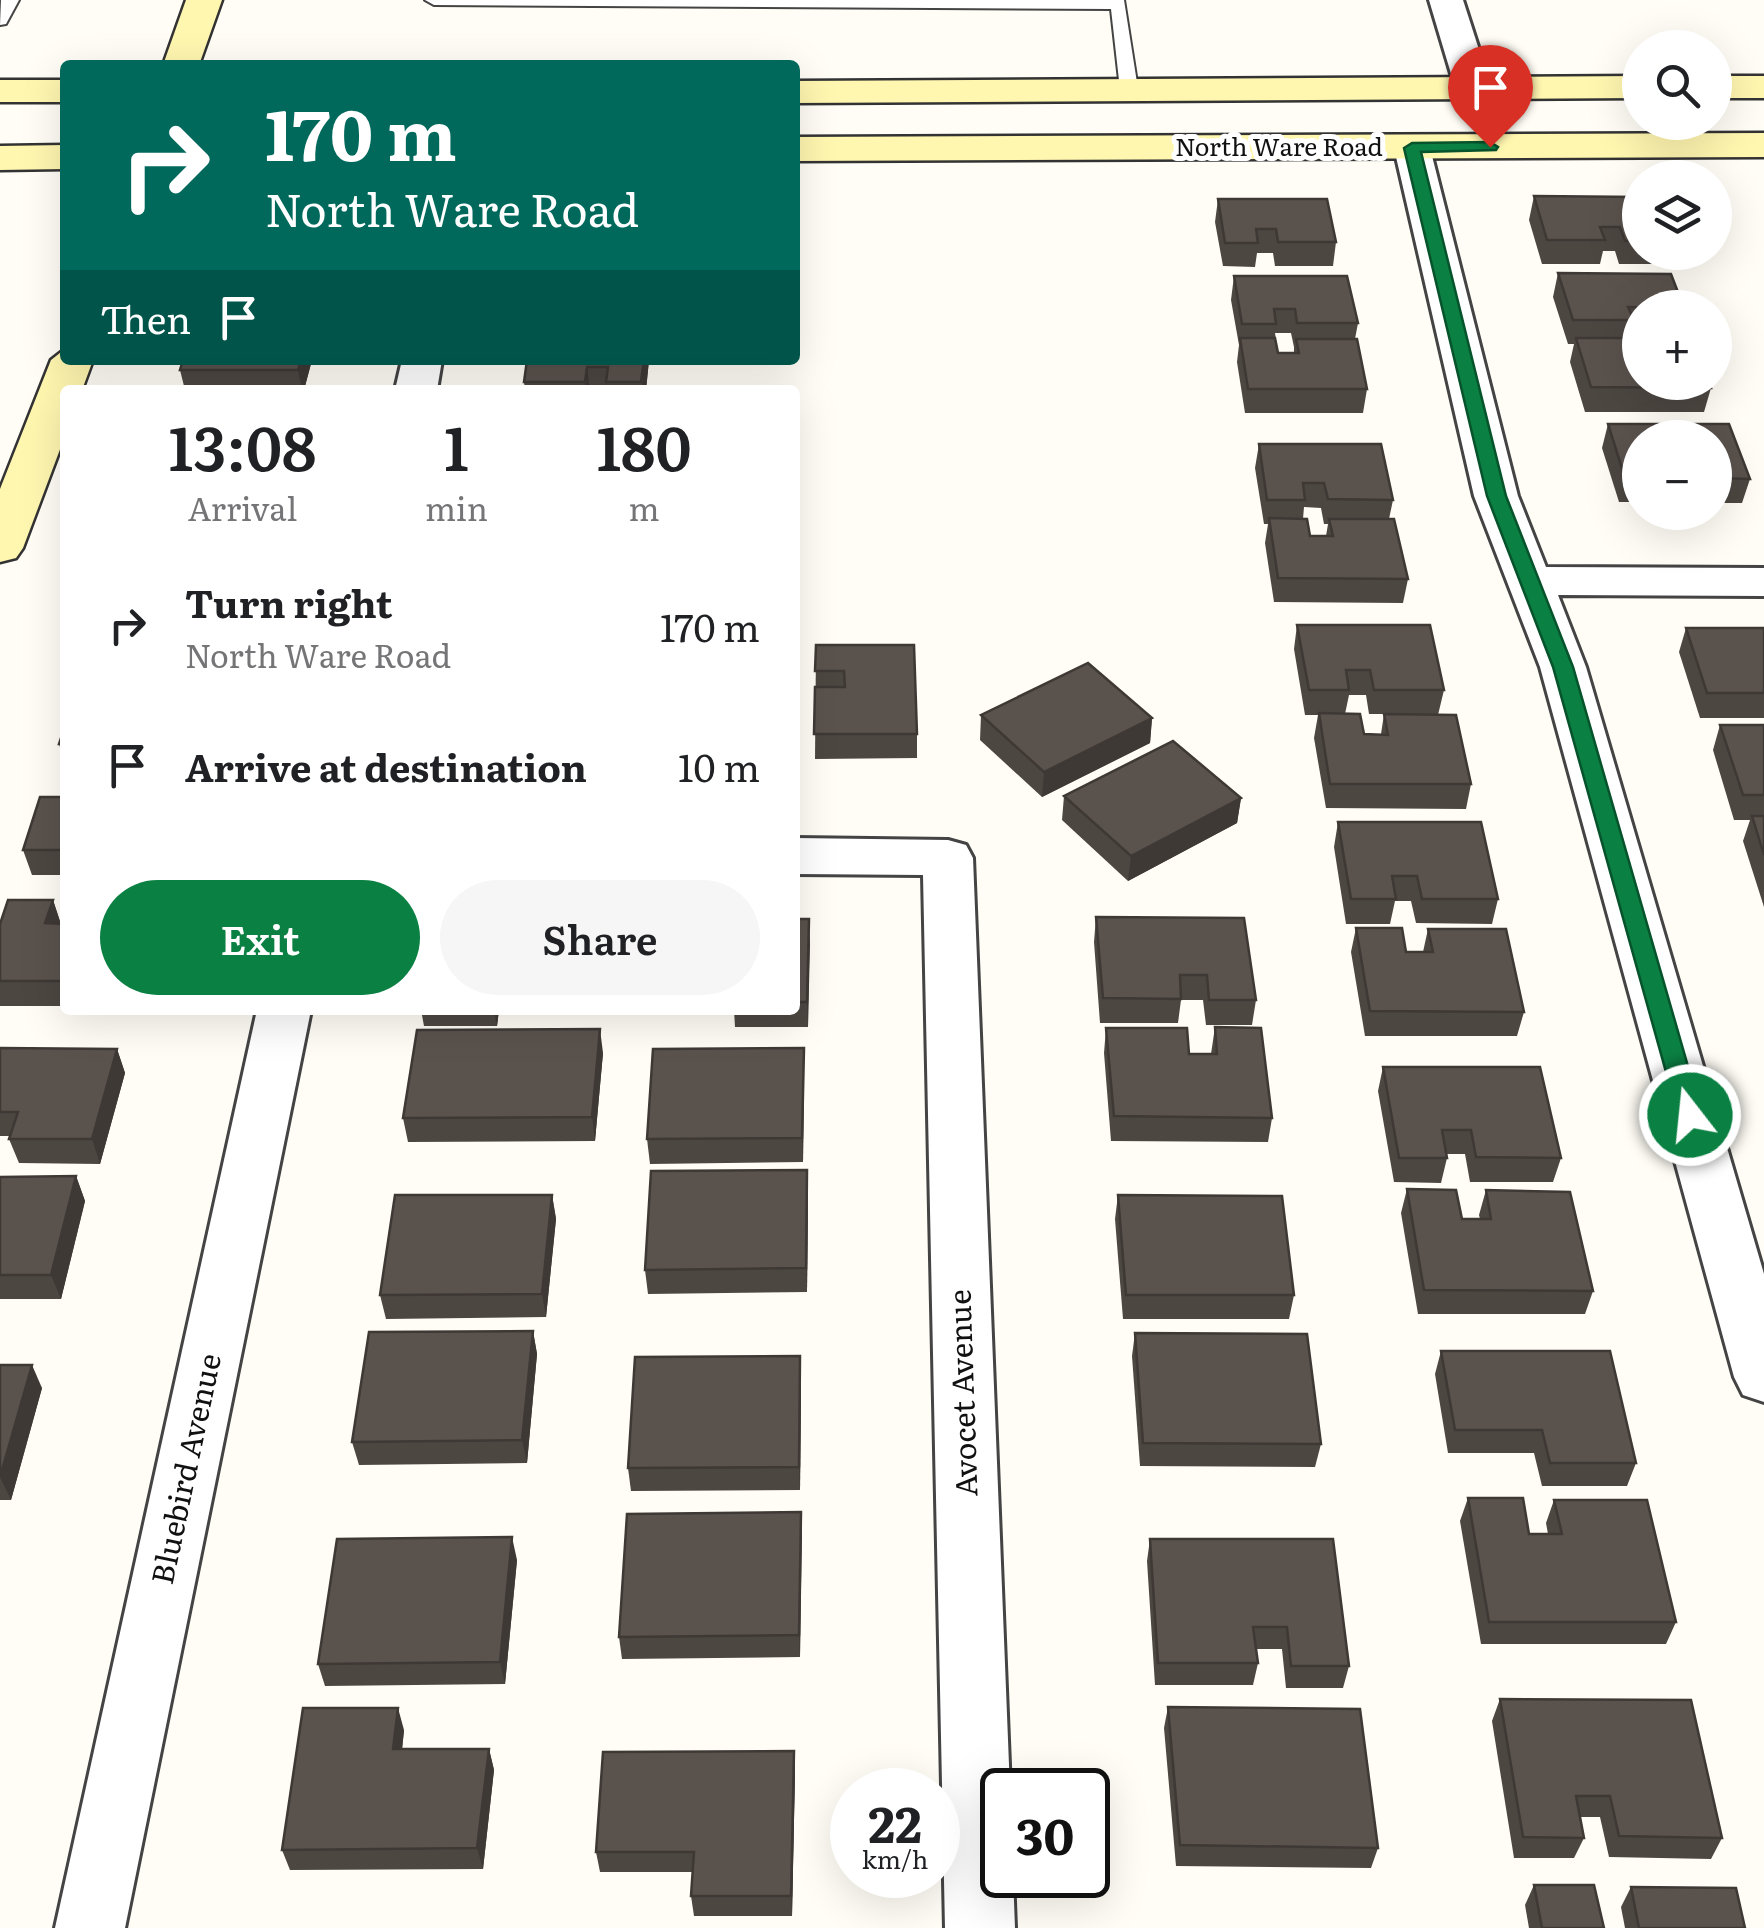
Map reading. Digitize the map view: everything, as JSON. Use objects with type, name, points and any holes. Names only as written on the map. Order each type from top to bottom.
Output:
[{"type":"main road","points":[[183,60],[204,0]]},
{"type":"main road","name":"North Ware Road","points":[[800,92],[1622,87]]},
{"type":"main road","points":[[1732,87],[1764,87]]},
{"type":"main road","points":[[0,91],[60,91]]},
{"type":"main road","points":[[1732,121],[1764,121]]},
{"type":"main road","points":[[1412,148],[1552,122],[1622,122]]},
{"type":"main road","name":"North Ware Road","points":[[800,150],[1764,145]]},
{"type":"main road","points":[[0,158],[60,157]]},
{"type":"main road","points":[[0,548],[14,476],[70,365]]},
{"type":"street","points":[[1446,0],[1473,88]]},
{"type":"street","points":[[1412,148],[1496,496],[1563,667],[1764,1376]]},
{"type":"street","points":[[1531,582],[1764,582]]},
{"type":"street","name":"Avocet Avenue","points":[[800,856],[948,858],[980,1928]]},
{"type":"street","name":"Bluebird Avenue","points":[[90,1928],[283,1015]]},
{"type":"lane","points":[[0,20],[10,0]]},
{"type":"lane","points":[[434,0],[1119,4],[1129,88]]},
{"type":"building","points":[[1534,196],[1622,197],[1622,233],[1620,227],[1600,227],[1605,240],[1547,240]]},
{"type":"building","points":[[1218,199],[1327,199],[1336,242],[1278,242],[1276,229],[1256,229],[1258,243],[1225,243]]},
{"type":"building","points":[[1558,273],[1671,274],[1677,290],[1622,290],[1622,320],[1573,320]]},
{"type":"building","points":[[1234,276],[1347,276],[1358,323],[1297,323],[1295,309],[1274,309],[1276,324],[1242,324]]},
{"type":"building","points":[[1240,338],[1275,338],[1278,353],[1299,353],[1296,339],[1357,339],[1367,389],[1248,389]]},
{"type":"building","points":[[1576,338],[1622,338],[1622,387],[1591,387]]},
{"type":"building","points":[[182,365],[300,365],[298,370],[180,370]]},
{"type":"building","points":[[526,365],[643,365],[641,382],[606,382],[608,367],[587,367],[585,382],[524,382]]},
{"type":"building","points":[[1608,424],[1622,424],[1622,468]]},
{"type":"building","points":[[1732,432],[1750,479],[1732,478]]},
{"type":"building","points":[[1259,444],[1381,444],[1393,500],[1328,499],[1324,483],[1303,483],[1305,500],[1267,500]]},
{"type":"building","points":[[1269,518],[1307,519],[1310,536],[1333,536],[1329,519],[1394,519],[1408,579],[1278,578]]},
{"type":"building","points":[[1297,625],[1430,625],[1444,690],[1374,690],[1370,670],[1346,670],[1349,690],[1309,690]]},
{"type":"building","points":[[1686,628],[1764,628],[1764,693],[1707,693]]},
{"type":"building","points":[[816,645],[914,645],[917,734],[814,734],[815,687],[845,687],[844,671],[815,671]]},
{"type":"building","points":[[1088,663],[1152,718],[1044,772],[981,715]]},
{"type":"building","points":[[1319,713],[1360,714],[1364,734],[1388,735],[1384,714],[1456,715],[1471,784],[1330,784]]},
{"type":"building","points":[[1720,725],[1764,725],[1764,795],[1743,795]]},
{"type":"building","points":[[1173,741],[1241,798],[1131,856],[1064,796]]},
{"type":"building","points":[[40,797],[60,797],[60,850],[23,850]]},
{"type":"building","points":[[1752,816],[1764,816],[1764,855]]},
{"type":"building","points":[[1338,822],[1481,822],[1498,899],[1422,899],[1417,876],[1392,876],[1396,899],[1351,899]]},
{"type":"building","points":[[8,900],[53,900],[45,923],[60,924],[60,981],[0,981],[0,924]]},
{"type":"building","points":[[1096,917],[1244,918],[1256,1000],[1209,1000],[1207,975],[1180,975],[1181,999],[1103,998]]},
{"type":"building","points":[[800,919],[809,919],[807,1002],[800,1002]]},
{"type":"building","points":[[1356,928],[1402,928],[1406,952],[1433,952],[1428,929],[1506,929],[1524,1012],[1370,1011]]},
{"type":"building","points":[[1215,1027],[1261,1028],[1272,1118],[1114,1116],[1106,1028],[1187,1028],[1189,1054],[1217,1054]]},
{"type":"building","points":[[600,1029],[592,1117],[403,1118],[417,1030]]},
{"type":"building","points":[[0,1048],[117,1049],[92,1139],[9,1139],[18,1112],[0,1112]]},
{"type":"building","points":[[804,1048],[802,1138],[647,1139],[653,1049]]},
{"type":"building","points":[[1383,1067],[1540,1067],[1561,1158],[1476,1157],[1471,1130],[1442,1130],[1447,1158],[1399,1158]]},
{"type":"building","points":[[807,1170],[806,1268],[645,1270],[651,1171]]},
{"type":"building","points":[[76,1176],[51,1275],[0,1275],[0,1177]]},
{"type":"building","points":[[1407,1189],[1456,1190],[1462,1219],[1491,1219],[1486,1190],[1570,1192],[1593,1291],[1424,1290]]},
{"type":"building","points":[[395,1195],[552,1195],[542,1294],[380,1295]]},
{"type":"building","points":[[1118,1195],[1282,1196],[1294,1295],[1126,1295]]},
{"type":"building","points":[[533,1331],[522,1440],[352,1442],[369,1332]]},
{"type":"building","points":[[1135,1333],[1307,1334],[1321,1444],[1143,1443]]},
{"type":"building","points":[[1441,1351],[1610,1351],[1636,1463],[1550,1463],[1542,1430],[1455,1430]]},
{"type":"building","points":[[800,1356],[799,1467],[628,1468],[635,1357]]},
{"type":"building","points":[[0,1365],[32,1365],[0,1477]]},
{"type":"building","points":[[1468,1498],[1523,1498],[1529,1534],[1562,1534],[1554,1500],[1647,1500],[1676,1622],[1489,1622]]},
{"type":"building","points":[[801,1512],[799,1635],[619,1637],[627,1514]]},
{"type":"building","points":[[512,1537],[500,1662],[318,1664],[337,1539]]},
{"type":"building","points":[[1150,1539],[1333,1539],[1349,1666],[1291,1666],[1287,1627],[1253,1627],[1258,1663],[1158,1663]]},
{"type":"building","points":[[1500,1699],[1691,1700],[1722,1838],[1619,1836],[1610,1796],[1576,1796],[1584,1838],[1523,1837]]},
{"type":"building","points":[[1168,1707],[1360,1709],[1378,1848],[1180,1845]]},
{"type":"building","points":[[303,1708],[398,1708],[393,1749],[489,1749],[477,1848],[282,1850]]},
{"type":"building","points":[[794,1751],[791,1896],[691,1896],[694,1852],[596,1852],[603,1752]]},
{"type":"building","points":[[1534,1885],[1594,1885],[1604,1928],[1542,1928]]},
{"type":"building","points":[[1631,1887],[1736,1888],[1745,1928],[1639,1928]]},
{"type":"route","points":[[1490,147],[1412,148],[1496,496],[1563,667],[1690,1115]]}]
